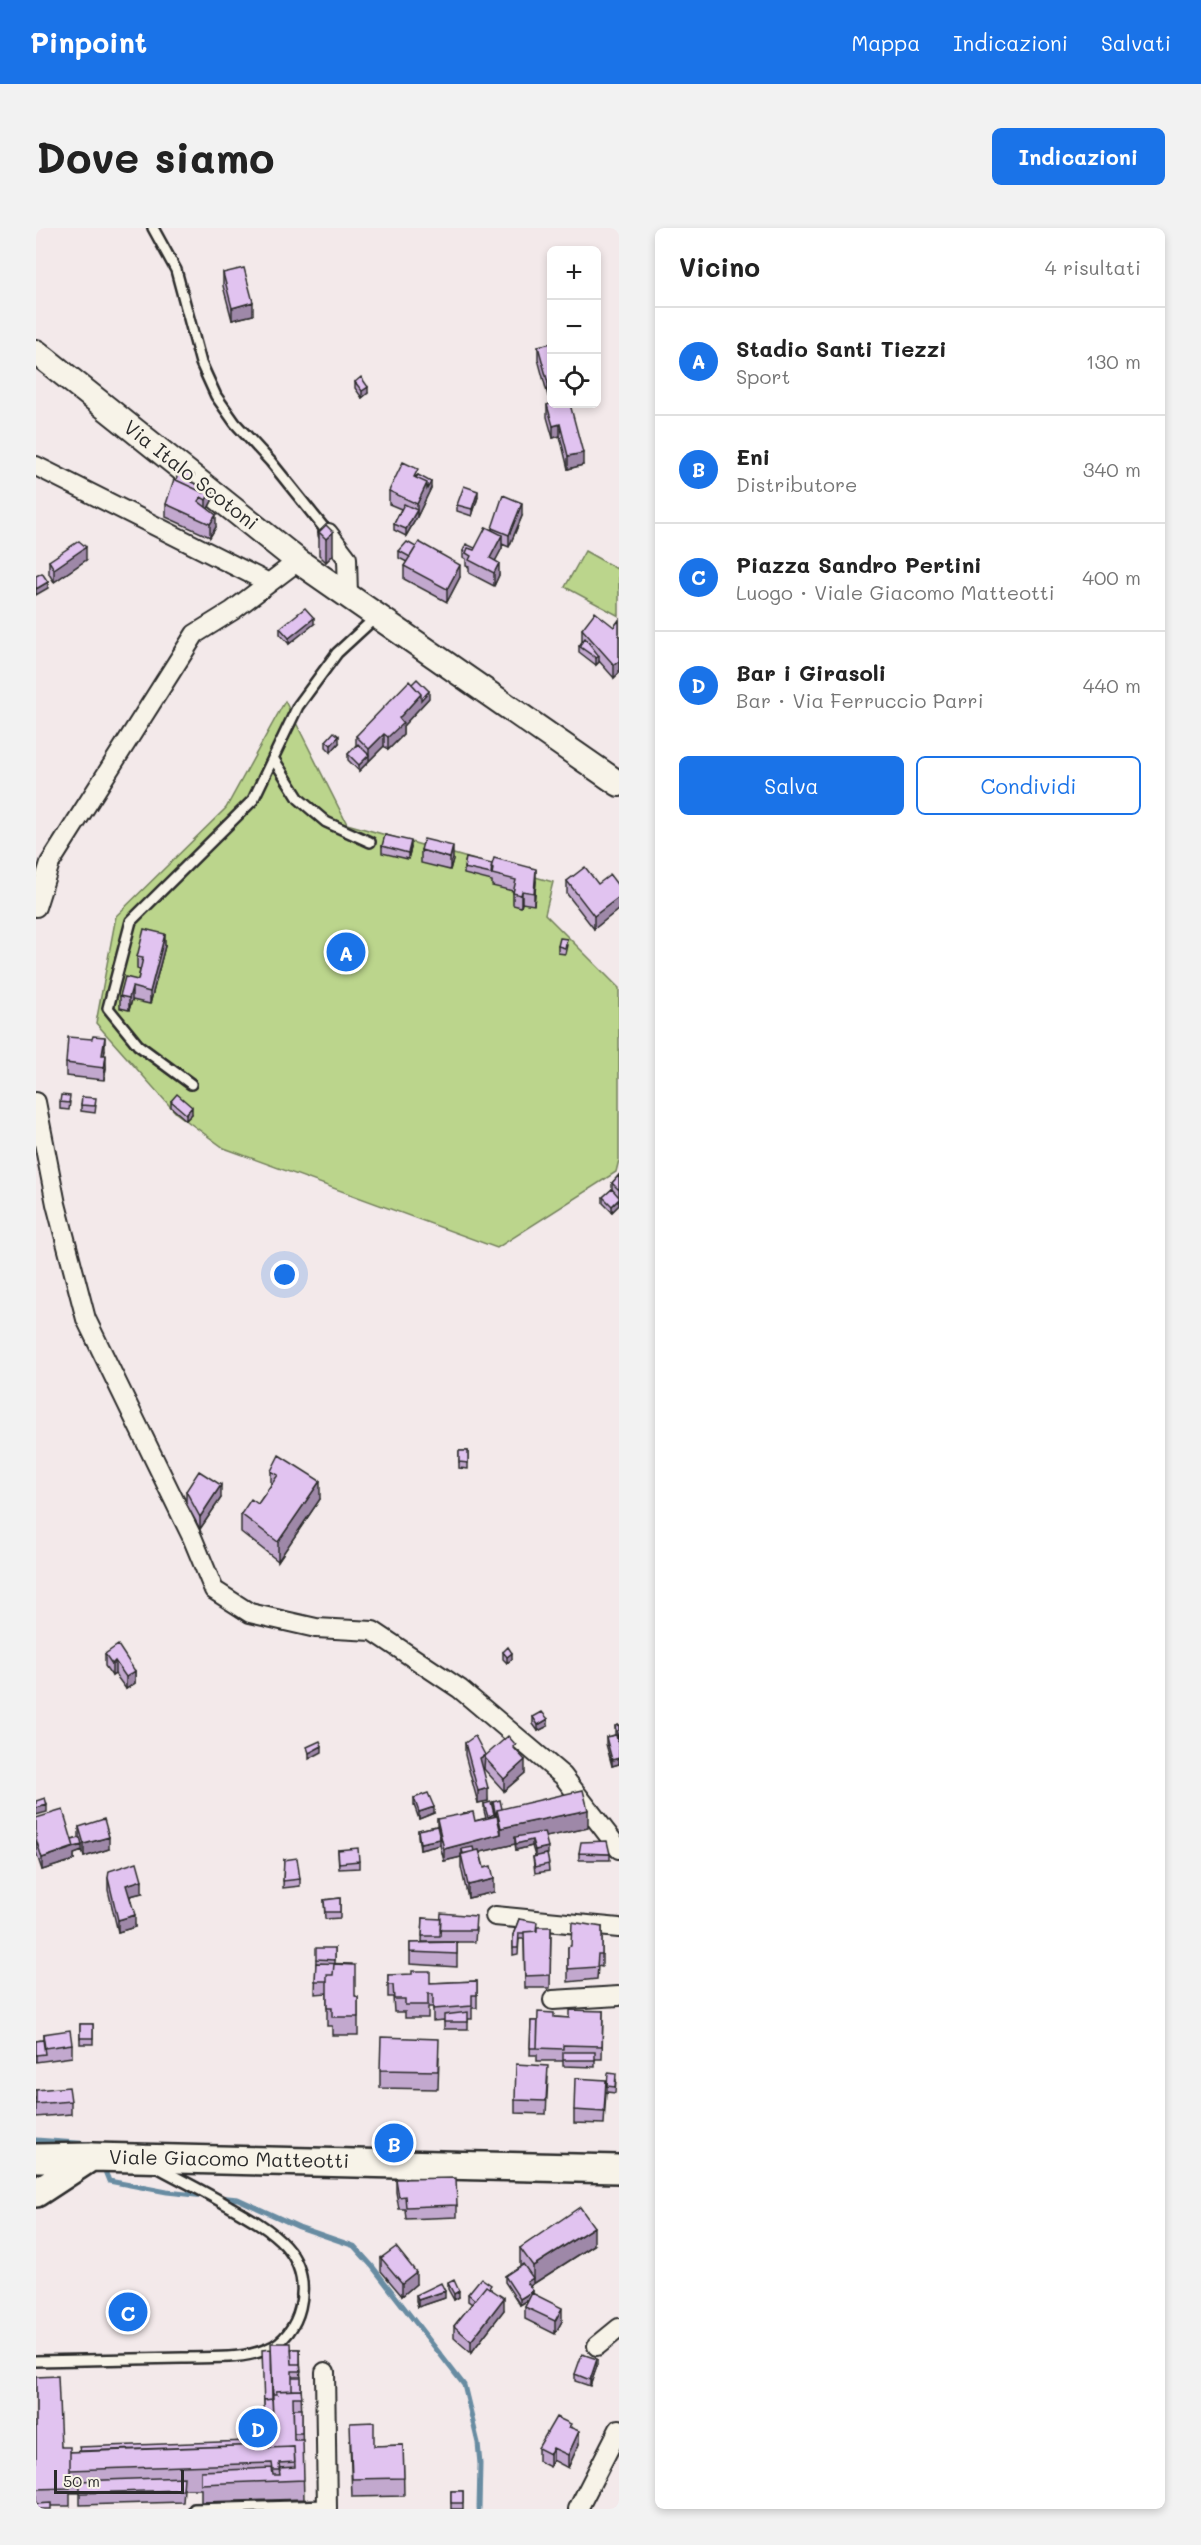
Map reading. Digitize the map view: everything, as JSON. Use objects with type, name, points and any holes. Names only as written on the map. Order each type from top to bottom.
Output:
[{"type":"main road","name":"Viale Giacomo Matteotti","points":[[36,2193],[92,2157]]},
{"type":"main road","name":"Viale Giacomo Matteotti","points":[[36,2158],[614,2166]]},
{"type":"street","name":"Via Italo Scotoni","points":[[36,352],[298,561],[619,784]]},
{"type":"street","points":[[36,466],[269,583]]},
{"type":"street","points":[[328,533],[347,558],[348,595]]},
{"type":"street","points":[[36,907],[50,863],[195,634],[298,561]]},
{"type":"street","points":[[36,1102],[56,1204],[86,1319],[192,1537],[214,1590],[250,1613],[316,1628],[374,1631],[460,1689],[563,1776],[619,1849]]},
{"type":"street","points":[[495,1916],[619,1928]]},
{"type":"street","points":[[553,2000],[619,1996]]},
{"type":"street","points":[[597,2346],[619,2328]]},
{"type":"street","points":[[325,2372],[327,2507]]},
{"type":"street","points":[[578,2509],[619,2429]]},
{"type":"lane","points":[[153,228],[176,270],[201,363],[216,396],[235,423],[271,462],[328,533]]},
{"type":"lane","points":[[191,1084],[138,1045],[108,1008],[131,921],[253,800],[298,706],[337,653],[378,616]]},
{"type":"lane","points":[[273,758],[299,799],[326,822],[370,842]]},
{"type":"lane","points":[[36,2361],[230,2356],[267,2350],[282,2340],[293,2327],[303,2292],[300,2273],[294,2257],[282,2240],[265,2226],[139,2158]]},
{"type":"lane","points":[[194,2509],[327,2507]]},
{"type":"green space","points":[[585,551],[619,570],[619,616],[565,587]]},
{"type":"green space","points":[[285,701],[347,824],[553,882],[545,914],[619,988],[619,1160],[616,1172],[497,1248],[224,1148],[176,1113],[96,1023],[116,916],[226,808]]},
{"type":"building","points":[[244,268],[253,302],[232,308],[223,273]]},
{"type":"building","points":[[547,344],[547,379],[538,346]]},
{"type":"building","points":[[361,377],[368,387],[362,391],[355,382]]},
{"type":"building","points":[[548,408],[571,408],[583,453],[568,456],[560,424],[553,426]]},
{"type":"building","points":[[403,462],[418,469],[414,477],[427,483],[417,504],[389,491]]},
{"type":"building","points":[[180,466],[194,475],[191,482],[206,488],[204,493],[176,480]]},
{"type":"building","points":[[418,475],[431,482],[427,489],[427,483],[416,478]]},
{"type":"building","points":[[174,479],[204,493],[207,483],[213,487],[206,500],[201,497],[198,501],[216,515],[210,524],[166,504]]},
{"type":"building","points":[[464,486],[478,491],[472,509],[457,505]]},
{"type":"building","points":[[503,495],[522,503],[509,535],[492,528]]},
{"type":"building","points":[[404,504],[417,510],[406,529],[394,524]]},
{"type":"building","points":[[326,525],[333,532],[326,539],[319,532]]},
{"type":"building","points":[[486,527],[502,535],[490,558],[499,563],[494,573],[469,560],[471,556],[466,553],[468,548],[474,550]]},
{"type":"building","points":[[79,541],[86,547],[54,569],[49,561]]},
{"type":"building","points":[[407,542],[416,547],[410,557],[399,551]]},
{"type":"building","points":[[419,542],[460,565],[447,589],[404,566]]},
{"type":"building","points":[[466,544],[475,548],[474,550],[468,548],[466,553],[463,551]]},
{"type":"building","points":[[42,573],[48,582],[36,589],[36,576]]},
{"type":"building","points":[[305,608],[314,618],[289,638],[280,628]]},
{"type":"building","points":[[595,612],[614,627],[619,620],[619,661],[614,665],[582,629]]},
{"type":"building","points":[[585,638],[599,656],[596,658],[579,646]]},
{"type":"building","points":[[417,679],[429,691],[421,700],[421,694],[412,684]]},
{"type":"building","points":[[409,681],[421,694],[399,718],[403,723],[388,737],[384,734],[369,749],[356,736]]},
{"type":"building","points":[[334,732],[339,736],[331,745],[326,741]]},
{"type":"building","points":[[358,744],[369,755],[359,765],[348,754]]},
{"type":"building","points":[[385,835],[411,841],[408,853],[382,846]]},
{"type":"building","points":[[424,839],[453,846],[450,858],[421,850]]},
{"type":"building","points":[[466,858],[492,864],[491,874],[464,868]]},
{"type":"building","points":[[494,858],[536,869],[534,893],[522,891],[521,895],[513,893],[516,880],[492,874]]},
{"type":"building","points":[[585,867],[598,884],[610,875],[619,887],[619,897],[594,916],[567,881]]},
{"type":"building","points":[[144,929],[165,934],[150,992],[132,987],[129,998],[120,996],[125,977],[138,980],[143,958],[137,957]]},
{"type":"building","points":[[560,938],[567,939],[565,948],[558,946]]},
{"type":"building","points":[[93,1036],[105,1037],[102,1055],[106,1055],[104,1068],[66,1063],[68,1037],[92,1039]]},
{"type":"building","points":[[177,1094],[192,1107],[186,1114],[171,1101]]},
{"type":"building","points":[[61,1095],[70,1096],[69,1103],[60,1102]]},
{"type":"building","points":[[82,1097],[96,1098],[95,1106],[81,1105]]},
{"type":"building","points":[[619,1175],[619,1190],[612,1183]]},
{"type":"building","points":[[612,1189],[619,1199],[612,1206],[603,1197]]},
{"type":"building","points":[[459,1451],[468,1451],[468,1463],[459,1462]]},
{"type":"building","points":[[279,1455],[320,1481],[278,1542],[241,1514],[251,1499],[258,1504],[278,1475],[271,1471]]},
{"type":"building","points":[[199,1471],[221,1485],[200,1517],[186,1491]]},
{"type":"building","points":[[118,1645],[135,1671],[126,1677],[115,1661],[112,1664],[105,1654]]},
{"type":"building","points":[[508,1647],[512,1653],[507,1657],[503,1652]]},
{"type":"building","points":[[542,1712],[548,1719],[538,1725],[533,1717]]},
{"type":"building","points":[[619,1725],[619,1742],[615,1726]]},
{"type":"building","points":[[616,1735],[619,1758],[612,1760],[606,1737]]},
{"type":"building","points":[[475,1736],[485,1755],[480,1758],[488,1788],[478,1791],[465,1743]]},
{"type":"building","points":[[508,1736],[516,1745],[513,1747],[525,1760],[504,1779],[484,1757]]},
{"type":"building","points":[[320,1741],[322,1746],[309,1753],[307,1747]]},
{"type":"building","points":[[583,1790],[588,1810],[501,1828],[497,1810]]},
{"type":"building","points":[[428,1793],[434,1807],[419,1812],[414,1798]]},
{"type":"building","points":[[45,1798],[47,1805],[36,1808],[36,1801]]},
{"type":"building","points":[[500,1800],[502,1809],[497,1810],[496,1816],[493,1802]]},
{"type":"building","points":[[491,1802],[494,1814],[488,1817],[484,1804]]},
{"type":"building","points":[[63,1810],[74,1847],[42,1858],[36,1839],[36,1818]]},
{"type":"building","points":[[473,1812],[475,1821],[497,1816],[501,1834],[444,1849],[437,1819]]},
{"type":"building","points":[[104,1819],[109,1837],[84,1844],[79,1827]]},
{"type":"building","points":[[437,1826],[440,1839],[420,1843],[418,1830]]},
{"type":"building","points":[[544,1832],[548,1847],[535,1850],[532,1840],[516,1844],[515,1837]]},
{"type":"building","points":[[80,1838],[82,1845],[74,1847],[72,1840]]},
{"type":"building","points":[[607,1841],[610,1854],[579,1853],[581,1842]]},
{"type":"building","points":[[473,1847],[474,1851],[463,1854],[462,1849]]},
{"type":"building","points":[[358,1848],[359,1861],[339,1863],[338,1850]]},
{"type":"building","points":[[479,1850],[484,1868],[491,1866],[494,1879],[468,1885],[461,1854]]},
{"type":"building","points":[[547,1854],[549,1864],[535,1867],[533,1857]]},
{"type":"building","points":[[297,1858],[300,1879],[283,1881],[284,1860]]},
{"type":"building","points":[[137,1862],[142,1880],[126,1885],[135,1915],[118,1920],[108,1878],[109,1871]]},
{"type":"building","points":[[340,1898],[340,1912],[325,1912],[324,1900]]},
{"type":"building","points":[[441,1913],[476,1916],[475,1930],[440,1930]]},
{"type":"building","points":[[423,1918],[441,1919],[440,1936],[422,1936]]},
{"type":"building","points":[[519,1919],[537,1922],[536,1931],[519,1933],[518,1948],[513,1948],[513,1935]]},
{"type":"building","points":[[572,1922],[602,1927],[602,1954],[598,1954],[597,1967],[568,1969],[568,1947],[571,1946]]},
{"type":"building","points":[[537,1927],[551,1927],[550,1975],[525,1976],[524,1932],[537,1931]]},
{"type":"building","points":[[457,1942],[457,1954],[410,1952],[410,1943]]},
{"type":"building","points":[[316,1948],[335,1948],[335,1960],[316,1959]]},
{"type":"building","points":[[316,1963],[352,1964],[352,1965],[334,1964],[333,1975],[327,1975],[327,1981],[315,1981]]},
{"type":"building","points":[[334,1964],[355,1965],[358,2017],[332,2017],[332,2008],[327,2008],[327,1975],[333,1975]]},
{"type":"building","points":[[412,1971],[430,1971],[430,1983],[477,1981],[477,1995],[472,1995],[472,2006],[433,2009],[433,1994],[428,1994],[428,2005],[405,2005],[405,1999],[394,1999],[393,1985],[388,1985],[388,1975],[412,1974]]},
{"type":"building","points":[[569,2010],[603,2011],[602,2046],[563,2045],[563,2049],[537,2048],[538,2012],[554,2013],[554,2017],[569,2018]]},
{"type":"building","points":[[468,2012],[468,2022],[444,2022],[444,2015]]},
{"type":"building","points":[[531,2021],[538,2021],[537,2048],[530,2048]]},
{"type":"building","points":[[80,2024],[93,2024],[93,2038],[80,2038]]},
{"type":"building","points":[[70,2030],[72,2044],[45,2048],[43,2034]]},
{"type":"building","points":[[381,2037],[439,2039],[438,2071],[380,2070]]},
{"type":"building","points":[[43,2040],[45,2054],[36,2055],[36,2041]]},
{"type":"building","points":[[563,2052],[595,2052],[595,2060],[563,2060]]},
{"type":"building","points":[[516,2064],[548,2066],[546,2101],[515,2100]]},
{"type":"building","points":[[608,2073],[616,2074],[615,2087],[607,2086]]},
{"type":"building","points":[[575,2078],[606,2080],[604,2112],[574,2110]]},
{"type":"building","points":[[69,2087],[71,2101],[36,2104],[36,2090]]},
{"type":"building","points":[[456,2178],[457,2205],[406,2207],[405,2196],[399,2197],[396,2179]]},
{"type":"building","points":[[580,2207],[594,2227],[533,2266],[520,2248]]},
{"type":"building","points":[[396,2247],[416,2272],[402,2283],[381,2258]]},
{"type":"building","points":[[523,2264],[533,2278],[527,2282],[533,2291],[520,2299],[505,2276]]},
{"type":"building","points":[[481,2278],[491,2285],[489,2288],[486,2286],[475,2300],[468,2294]]},
{"type":"building","points":[[454,2280],[459,2291],[454,2294],[448,2283]]},
{"type":"building","points":[[441,2283],[445,2291],[418,2300],[416,2295]]},
{"type":"building","points":[[486,2286],[504,2298],[471,2341],[454,2326]]},
{"type":"building","points":[[532,2293],[562,2308],[555,2321],[525,2307]]},
{"type":"building","points":[[271,2343],[291,2343],[292,2364],[300,2364],[301,2371],[292,2371],[292,2390],[276,2391],[276,2394],[273,2394]]},
{"type":"building","points":[[271,2349],[272,2399],[264,2400],[264,2406],[262,2350]]},
{"type":"building","points":[[291,2349],[300,2349],[300,2364],[292,2364]]},
{"type":"building","points":[[582,2354],[597,2359],[590,2380],[575,2374]]},
{"type":"building","points":[[58,2376],[61,2447],[70,2447],[70,2488],[36,2489],[36,2377]]},
{"type":"building","points":[[292,2377],[301,2377],[301,2390],[292,2390]]},
{"type":"building","points":[[301,2390],[302,2397],[293,2397],[294,2440],[303,2440],[304,2480],[201,2484],[201,2471],[272,2468],[273,2475],[280,2475],[279,2468],[295,2467],[294,2447],[266,2448],[266,2445],[80,2451],[79,2447],[274,2440],[272,2394],[277,2394],[276,2391]]},
{"type":"building","points":[[272,2399],[274,2440],[265,2440],[264,2400]]},
{"type":"building","points":[[293,2409],[302,2409],[302,2433],[294,2433]]},
{"type":"building","points":[[556,2417],[571,2424],[569,2427],[579,2431],[568,2455],[553,2448],[550,2454],[538,2448]]},
{"type":"building","points":[[374,2422],[374,2446],[403,2445],[404,2478],[352,2479],[350,2423]]},
{"type":"building","points":[[266,2445],[266,2448],[294,2447],[295,2462],[279,2463],[280,2470],[273,2470],[272,2463],[70,2470],[70,2452]]},
{"type":"building","points":[[184,2477],[183,2490],[80,2493],[80,2481]]},
{"type":"building","points":[[451,2491],[463,2491],[463,2503],[451,2503]]},
{"type":"building","points":[[51,2503],[51,2509],[36,2509],[36,2504]]},
{"type":"waterway","points":[[36,2140],[91,2144]]},
{"type":"waterway","points":[[103,2166],[109,2181],[167,2192],[205,2196]]},
{"type":"waterway","points":[[218,2197],[238,2199],[299,2227],[354,2246],[372,2266],[464,2385],[478,2443],[479,2509]]},
{"type":"place","name":"Stadio Santi Tiezzi","points":[[346,952]]},
{"type":"place","name":"Eni","points":[[394,2143]]},
{"type":"place","name":"Piazza Sandro Pertini","points":[[128,2312]]},
{"type":"place","name":"Bar i Girasoli","points":[[258,2428]]}]
